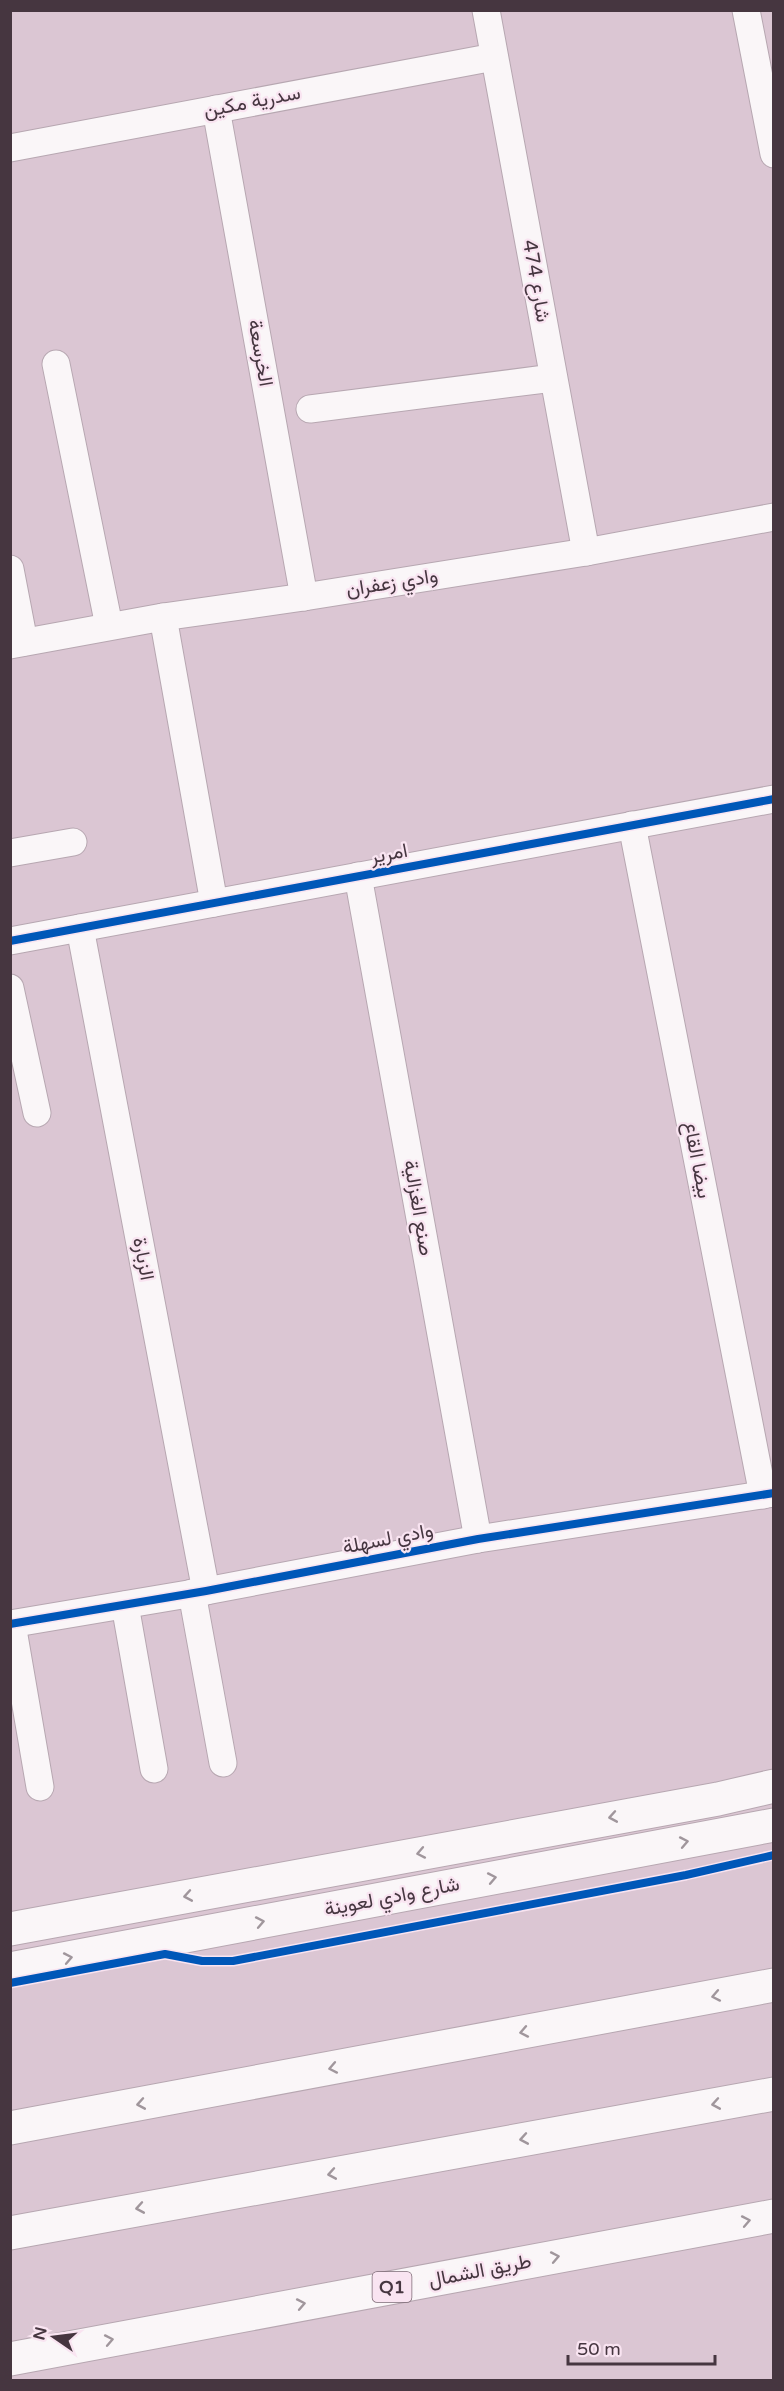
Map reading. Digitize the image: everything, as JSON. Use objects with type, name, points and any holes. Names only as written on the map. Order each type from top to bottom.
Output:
[{"type":"main road","name":"شارع وادي لعوينة","points":[[10,1929],[718,1799],[774,1786]]},
{"type":"main road","name":"شارع وادي لعوينة","points":[[10,1969],[774,1825]]},
{"type":"main road","points":[[10,2128],[774,1985]]},
{"type":"main road","points":[[10,2233],[774,2094]]},
{"type":"main road","name":"طريق الشمال","points":[[10,2359],[774,2216]]},
{"type":"street","name":"شارع 474","points":[[486,10],[586,552]]},
{"type":"street","points":[[746,10],[774,154]]},
{"type":"street","name":"سدرية مكين","points":[[10,148],[494,57]]},
{"type":"street","name":"الخرسعة","points":[[216,109],[304,597]]},
{"type":"street","points":[[56,364],[109,626]]},
{"type":"street","points":[[310,409],[553,378]]},
{"type":"street","name":"وادي زعفران","points":[[17,644],[163,616],[304,597],[586,552],[774,517]]},
{"type":"street","points":[[10,569],[17,644]]},
{"type":"street","points":[[163,616],[214,903]]},
{"type":"street","name":"امرير","points":[[10,941],[774,799]]},
{"type":"street","name":"بيضا القاع","points":[[632,825],[768,1494]]},
{"type":"street","points":[[10,853],[73,842]]},
{"type":"street","name":"صنع الغزالية","points":[[358,876],[478,1539]]},
{"type":"street","name":"الزبارة","points":[[80,928],[199,1592],[223,1763]]},
{"type":"street","points":[[10,988],[37,1113]]},
{"type":"street","name":"وادي لسهلة","points":[[11,1624],[199,1592],[478,1539],[768,1494]]},
{"type":"street","points":[[125,1605],[154,1769]]},
{"type":"street","points":[[11,1624],[40,1787]]},
{"type":"cycle path","points":[[10,941],[774,799]]},
{"type":"cycle path","points":[[10,1624],[206,1591],[478,1539],[774,1493]]},
{"type":"cycle path","points":[[10,1983],[165,1954],[202,1961],[233,1961],[686,1875],[774,1855]]}]
